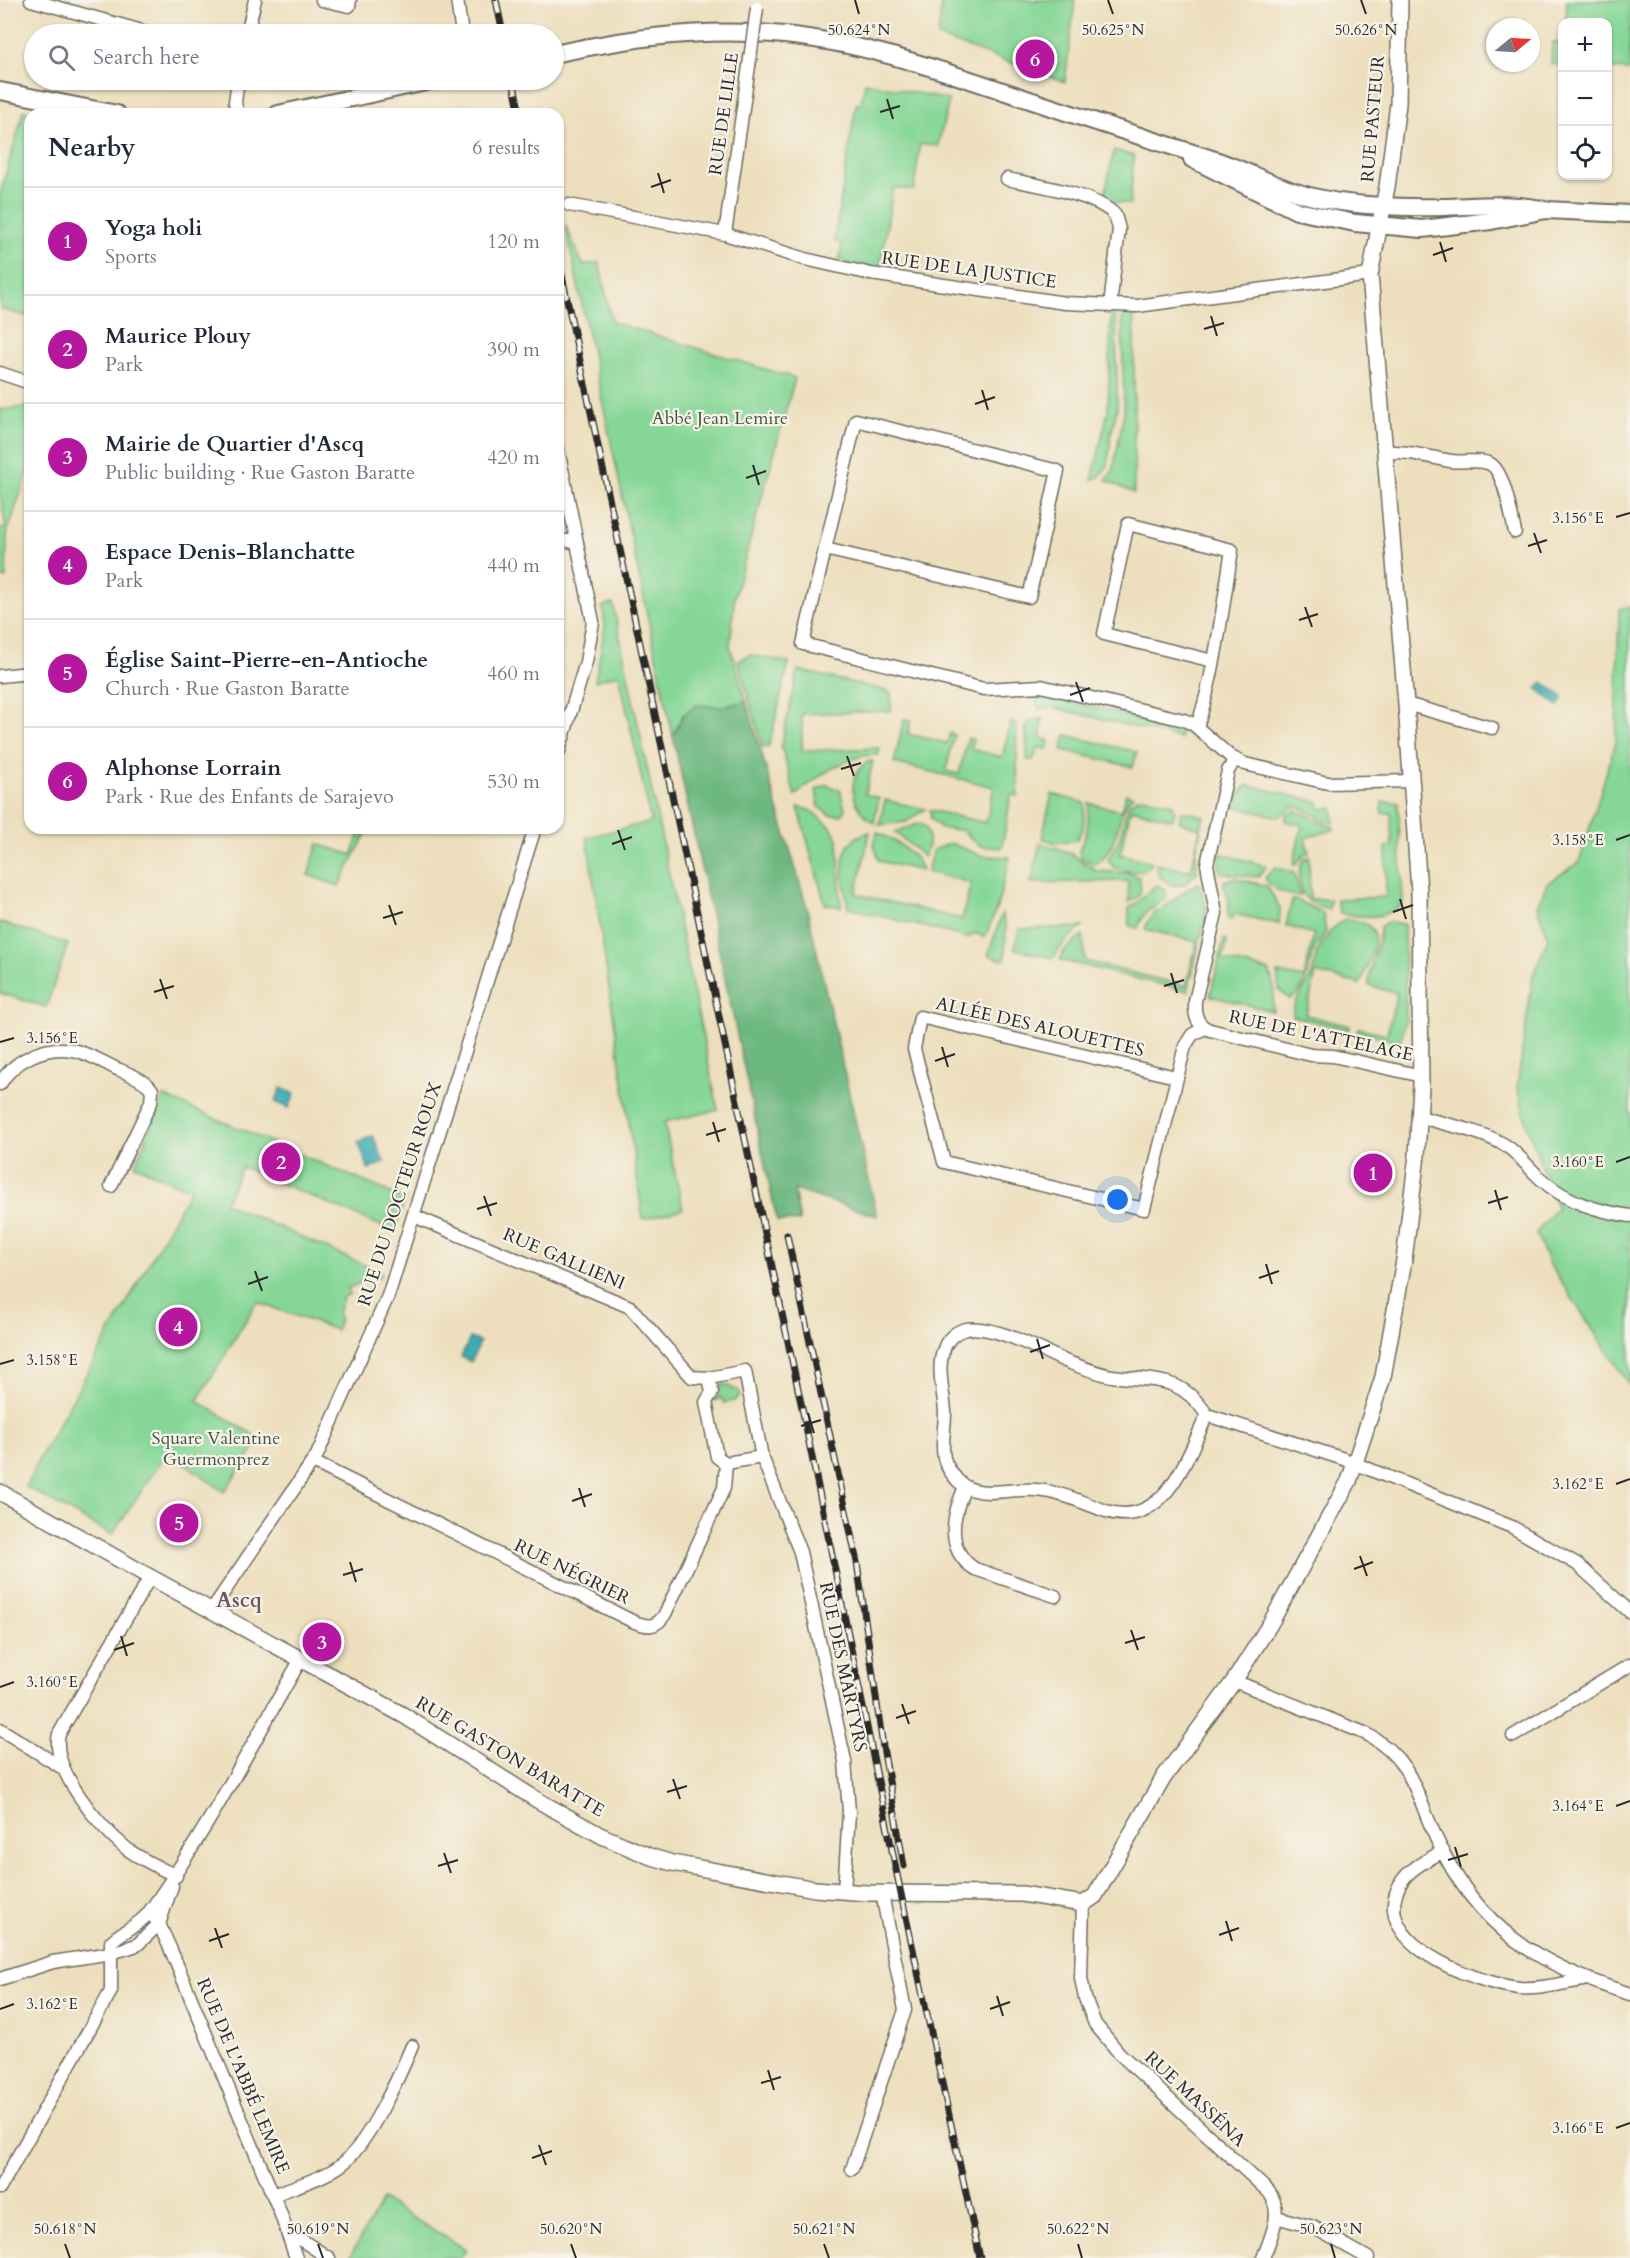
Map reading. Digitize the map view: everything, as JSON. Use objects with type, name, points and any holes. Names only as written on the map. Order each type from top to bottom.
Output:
[{"type":"main road","points":[[564,52],[648,36],[691,33],[751,33],[810,38],[875,51],[950,72],[1175,150],[1230,165],[1307,196],[1384,205],[1441,207],[1514,204],[1546,210],[1630,214]]},
{"type":"main road","points":[[306,108],[389,90]]},
{"type":"main road","points":[[0,92],[85,108]]},
{"type":"main road","points":[[1175,150],[1221,176],[1297,211],[1326,219],[1379,226],[1429,229],[1491,221],[1546,210]]},
{"type":"street","points":[[31,0],[117,24]]},
{"type":"street","points":[[250,24],[255,0]]},
{"type":"street","points":[[322,0],[349,6],[350,0]]},
{"type":"street","points":[[457,0],[461,24]]},
{"type":"street","name":"RUE PASTEUR","points":[[1083,1904],[1101,1889],[1148,1802],[1234,1681],[1306,1562],[1356,1465],[1383,1377],[1394,1321],[1410,1218],[1420,1117],[1422,1076],[1419,891],[1386,452],[1370,275],[1384,205],[1398,104],[1400,0]]},
{"type":"street","name":"RUE DE LILLE","points":[[725,234],[758,4]]},
{"type":"street","points":[[236,90],[236,108]]},
{"type":"street","points":[[1007,179],[1051,188],[1098,203],[1115,215],[1119,228],[1110,306]]},
{"type":"street","name":"RUE DE LA JUSTICE","points":[[569,205],[725,234],[796,256],[871,274],[1035,299],[1110,306],[1172,302],[1370,275]]},
{"type":"street","points":[[0,373],[24,381]]},
{"type":"street","points":[[825,549],[1029,597],[1058,471],[856,420],[825,549],[803,644],[984,689],[1046,687],[1184,720],[1197,727],[1235,759],[1245,764],[1328,783],[1412,781]]},
{"type":"street","points":[[1386,452],[1421,453],[1450,461],[1493,465],[1502,481],[1515,532]]},
{"type":"street","points":[[564,479],[592,611],[592,630],[586,662],[564,734]]},
{"type":"street","points":[[1197,727],[1214,661],[1232,550],[1128,524],[1104,634],[1214,661]]},
{"type":"street","points":[[564,540],[577,543]]},
{"type":"street","points":[[0,676],[24,674]]},
{"type":"street","points":[[1406,704],[1492,728]]},
{"type":"street","name":"RUE DE L'ATTELAGE","points":[[1235,759],[1228,771],[1207,864],[1216,913],[1194,1005],[1198,1021],[1204,1028],[1311,1055],[1333,1056],[1422,1076]]},
{"type":"street","name":"RUE DU DOCTEUR ROUX","points":[[212,1611],[313,1462],[388,1296],[533,834]]},
{"type":"street","name":"ALLÉE DES ALOUETTES","points":[[1176,1077],[920,1017],[915,1039],[914,1049],[944,1162],[1144,1209],[1186,1043],[1204,1028]]},
{"type":"street","points":[[0,1084],[8,1071],[22,1061],[38,1054],[72,1050],[112,1066],[148,1085],[152,1090],[151,1102],[111,1186]]},
{"type":"street","points":[[1420,1117],[1495,1141],[1508,1148],[1554,1190],[1574,1202],[1603,1212],[1630,1216]]},
{"type":"street","name":"RUE GALLIENI","points":[[414,1216],[630,1307],[687,1373],[696,1379],[709,1378]]},
{"type":"street","points":[[1207,1415],[1170,1487],[1155,1504],[1136,1512],[1116,1513],[1039,1490],[988,1492],[965,1486],[953,1475],[945,1460],[941,1359],[952,1336],[967,1329],[995,1332],[1102,1374],[1156,1379],[1176,1384],[1194,1398],[1207,1415],[1356,1465],[1531,1535],[1577,1564],[1630,1612]]},
{"type":"street","name":"RUE DES MARTYRS","points":[[709,1378],[745,1371],[762,1457],[798,1543],[845,1761],[849,1812],[844,1892]]},
{"type":"street","points":[[709,1378],[712,1392],[706,1402],[717,1457],[726,1463],[762,1457]]},
{"type":"street","name":"RUE NÉGRIER","points":[[313,1462],[622,1616],[649,1627],[655,1626],[665,1614],[724,1488],[726,1463]]},
{"type":"street","points":[[965,1486],[953,1522],[956,1542],[964,1560],[975,1569],[1054,1596]]},
{"type":"street","name":"RUE GASTON BARATTE","points":[[0,1492],[403,1715],[522,1791],[612,1840],[672,1863],[804,1888],[844,1892],[1022,1894],[1083,1904]]},
{"type":"street","points":[[62,1767],[56,1744],[59,1734],[150,1577]]},
{"type":"street","points":[[0,2188],[111,1991],[113,1940],[136,1927],[176,1876],[230,1787],[301,1659]]},
{"type":"street","points":[[1513,1736],[1630,1665]]},
{"type":"street","points":[[1234,1681],[1367,1734],[1383,1743],[1404,1764],[1414,1780],[1443,1851],[1465,1889],[1498,1926],[1538,1956],[1584,1980],[1630,1994]]},
{"type":"street","points":[[0,1729],[62,1767],[114,1836],[138,1857],[176,1876]]},
{"type":"street","points":[[1443,1851],[1409,1873],[1399,1887],[1395,1906],[1396,1917],[1410,1940],[1448,1967],[1503,1986],[1533,1988],[1584,1980]]},
{"type":"street","points":[[0,1979],[59,1960],[111,1953],[141,1943],[159,1924],[176,1876]]},
{"type":"street","points":[[852,2169],[905,2010],[882,1894]]},
{"type":"street","name":"RUE MASSÉNA","points":[[1083,1904],[1081,1978],[1085,1998],[1095,2024],[1120,2054],[1269,2192],[1276,2207],[1276,2217]]},
{"type":"street","name":"RUE DE L'ABBÉ LEMIRE","points":[[150,1912],[159,1924],[273,2195],[296,2258]]},
{"type":"street","points":[[273,2195],[333,2169],[349,2158],[397,2081],[412,2046]]},
{"type":"street","points":[[1263,2258],[1276,2217],[1313,2227],[1368,2258]]},
{"type":"street","points":[[288,2235],[303,2241],[328,2258]]},
{"type":"green space","points":[[942,0],[1075,0],[1065,82],[938,37]]},
{"type":"green space","points":[[1567,0],[1630,0],[1630,70],[1612,69],[1612,18],[1566,18]]},
{"type":"green space","points":[[1552,42],[1558,43],[1558,65],[1551,64]]},
{"type":"green space","points":[[865,82],[949,100],[938,146],[920,144],[914,190],[893,188],[880,269],[839,261],[842,243],[834,241],[856,104],[861,104]]},
{"type":"green space","points":[[24,110],[24,315],[0,309],[0,194]]},
{"type":"green space","points":[[1114,150],[1134,156],[1130,204],[1113,202],[1105,194]]},
{"type":"green space","name":"Abbé Jean Lemire","points":[[565,224],[583,265],[599,263],[612,322],[795,378],[735,594],[730,646],[746,701],[723,707],[697,705],[683,715],[673,737]]},
{"type":"green space","points":[[1111,315],[1116,315],[1117,409],[1108,465],[1099,477],[1092,480],[1108,410]]},
{"type":"green space","points":[[1122,315],[1134,316],[1134,493],[1106,480],[1113,471],[1124,412]]},
{"type":"green space","points":[[24,407],[24,483],[7,534],[6,578],[0,578],[0,529],[6,528],[0,495],[0,408],[1,410]]},
{"type":"green space","points":[[613,604],[718,1110],[664,1122],[683,1209],[643,1219],[587,837],[651,822],[619,674],[595,681],[605,627],[603,606]]},
{"type":"green space","points":[[1630,607],[1630,1386],[1548,1262],[1536,1233],[1557,1207],[1528,1129],[1517,1088],[1533,975],[1548,938],[1537,906],[1547,883],[1579,863],[1616,741],[1619,609]]},
{"type":"green space","points":[[750,655],[789,662],[769,746],[763,748],[738,661]]},
{"type":"green space","points":[[798,670],[887,691],[891,693],[891,711],[802,714],[802,751],[880,748],[879,755],[868,755],[845,762],[813,781],[795,796],[781,745]]},
{"type":"green space","points":[[1035,693],[1181,728],[1180,738],[1055,708],[1038,708]]},
{"type":"green space","points":[[746,701],[806,904],[877,1216],[794,1190],[800,1222],[777,1221],[673,737],[683,715],[697,705],[723,707]]},
{"type":"green space","points":[[1042,718],[1041,738],[1049,741],[1047,749],[1038,748],[1033,760],[1027,760],[1026,727],[1028,723]]},
{"type":"green space","points":[[904,719],[911,720],[908,734],[947,743],[950,733],[954,735],[946,771],[959,774],[968,738],[973,739],[971,749],[1002,757],[1011,722],[1016,723],[1018,796],[1011,795],[1002,848],[980,846],[962,830],[942,829],[931,819],[930,810],[986,823],[994,787],[894,763]]},
{"type":"green space","points":[[1066,735],[1137,752],[1133,767],[1062,750]]},
{"type":"green space","points":[[869,761],[873,761],[865,794],[879,798],[874,823],[860,810],[853,784],[856,775]]},
{"type":"green space","points":[[827,785],[840,790],[845,810],[842,815],[830,815],[819,807],[816,790]]},
{"type":"green space","points":[[1247,785],[1319,802],[1320,809],[1333,808],[1334,823],[1299,808],[1292,807],[1279,817],[1230,806]]},
{"type":"green space","points":[[1052,794],[1085,803],[1083,829],[1076,840],[1056,843],[1042,838]]},
{"type":"green space","points":[[1126,794],[1133,796],[1123,812],[1109,851],[1094,864],[1081,858],[1079,851],[1087,830],[1089,803],[1122,811]]},
{"type":"green space","points":[[1143,797],[1173,804],[1172,808],[1175,810],[1173,819],[1131,809],[1120,854],[1152,862],[1140,871],[1113,867],[1108,859],[1120,837],[1126,812],[1132,802]]},
{"type":"green space","points":[[885,800],[925,809],[906,822],[879,825]]},
{"type":"green space","points":[[1382,802],[1398,802],[1403,903],[1382,915],[1357,916],[1340,913],[1336,899],[1386,897],[1386,847],[1392,846],[1391,813],[1382,813]]},
{"type":"green space","points":[[798,807],[810,810],[830,826],[838,839],[841,907],[825,904]]},
{"type":"green space","points":[[1181,811],[1204,816],[1196,852],[1197,872],[1185,884],[1173,886],[1159,876],[1156,864],[1191,871],[1200,828],[1179,822]]},
{"type":"green space","points":[[1294,811],[1334,827],[1334,830],[1305,838],[1309,853],[1293,865],[1302,825],[1285,821],[1287,814]]},
{"type":"green space","points":[[920,823],[928,834],[924,857],[895,832]]},
{"type":"green space","points":[[870,832],[856,894],[962,919],[971,883],[927,872],[933,850],[950,843],[983,856],[1010,857],[997,907],[985,938],[976,933],[968,938],[848,908],[843,873],[845,852],[850,843]]},
{"type":"green space","points":[[877,832],[898,843],[916,858],[922,871],[879,861],[874,845]]},
{"type":"green space","points":[[360,834],[366,834],[339,886],[308,875],[318,844],[352,855]]},
{"type":"green space","points":[[1040,843],[1068,852],[1097,871],[1128,873],[1139,877],[1141,889],[1139,896],[1129,902],[1128,881],[1031,883]]},
{"type":"green space","points":[[1219,853],[1266,866],[1258,877],[1220,873]]},
{"type":"green space","points":[[1309,857],[1310,899],[1330,899],[1329,909],[1310,902],[1303,894],[1299,876],[1303,860]]},
{"type":"green space","points":[[1275,867],[1294,873],[1301,896],[1281,892],[1268,882],[1265,878]]},
{"type":"green space","points":[[1234,878],[1267,886],[1280,908],[1279,924],[1234,914],[1232,920],[1228,919],[1229,901],[1223,881]]},
{"type":"green space","points":[[1199,883],[1207,910],[1188,991],[1060,960],[1064,951],[1083,935],[1085,961],[1186,986],[1197,942],[1145,929],[1153,915]]},
{"type":"green space","points":[[1158,885],[1166,890],[1166,899],[1145,913],[1138,928],[1129,926],[1129,908]]},
{"type":"green space","points":[[1292,900],[1297,900],[1323,913],[1326,932],[1315,948],[1301,989],[1290,999],[1279,990],[1277,973],[1304,978],[1314,934],[1286,926]]},
{"type":"green space","points":[[1002,914],[1006,926],[1005,959],[1001,960],[988,955]]},
{"type":"green space","points":[[1345,919],[1369,926],[1374,934],[1375,942],[1369,962],[1360,984],[1316,973],[1306,1015],[1350,1026],[1349,1030],[1292,1016],[1295,1003],[1312,975],[1317,952],[1332,929]]},
{"type":"green space","points":[[0,922],[68,944],[46,1007],[0,993]]},
{"type":"green space","points":[[1387,922],[1404,924],[1406,1020],[1400,1042],[1357,1032],[1358,1028],[1387,1034],[1397,993],[1369,986],[1369,978],[1380,927]]},
{"type":"green space","points":[[1083,927],[1066,940],[1053,958],[1014,949],[1019,929]]},
{"type":"green space","points":[[1224,939],[1227,940],[1223,960],[1269,971],[1274,986],[1273,1011],[1210,996]]},
{"type":"green space","name":"Square Valentine Guermonprez","points":[[163,1096],[405,1199],[395,1232],[242,1167],[225,1203],[382,1273],[379,1279],[369,1274],[366,1281],[348,1288],[350,1294],[343,1297],[338,1315],[340,1320],[336,1330],[257,1302],[197,1401],[261,1439],[224,1492],[168,1451],[112,1535],[26,1487],[40,1457],[190,1190],[135,1165]]},
{"type":"green space","points":[[723,1384],[739,1391],[740,1395],[734,1401],[723,1403],[722,1398],[711,1401],[717,1397],[718,1389]]},
{"type":"green space","points":[[382,2200],[466,2249],[461,2258],[349,2258]]},
{"type":"water","points":[[1543,682],[1564,698],[1558,706],[1537,689]]},
{"type":"water","points":[[281,1088],[295,1094],[289,1108],[275,1102]]},
{"type":"water","points":[[373,1136],[384,1162],[369,1170],[358,1142]]},
{"type":"water","points":[[470,1338],[480,1342],[471,1362],[461,1357]]},
{"type":"railway","points":[[496,0],[501,24]]},
{"type":"railway","points":[[515,90],[519,108]]},
{"type":"railway","points":[[564,285],[801,1403],[901,1894],[980,2258]]},
{"type":"railway","points":[[787,1235],[857,1562],[883,1747],[904,1866]]},
{"type":"place","name":"Alphonse Lorrain","points":[[1035,59]]},
{"type":"place","name":"Maurice Plouy","points":[[281,1162]]},
{"type":"place","name":"Yoga holi","points":[[1373,1173]]},
{"type":"place","name":"Espace Denis-Blanchatte","points":[[178,1327]]},
{"type":"place","name":"Église Saint-Pierre-en-Antioche","points":[[179,1523]]},
{"type":"place","name":"Mairie de Quartier d'Ascq","points":[[322,1642]]},
{"type":"district","name":"Ascq","points":[[239,1600]]}]
